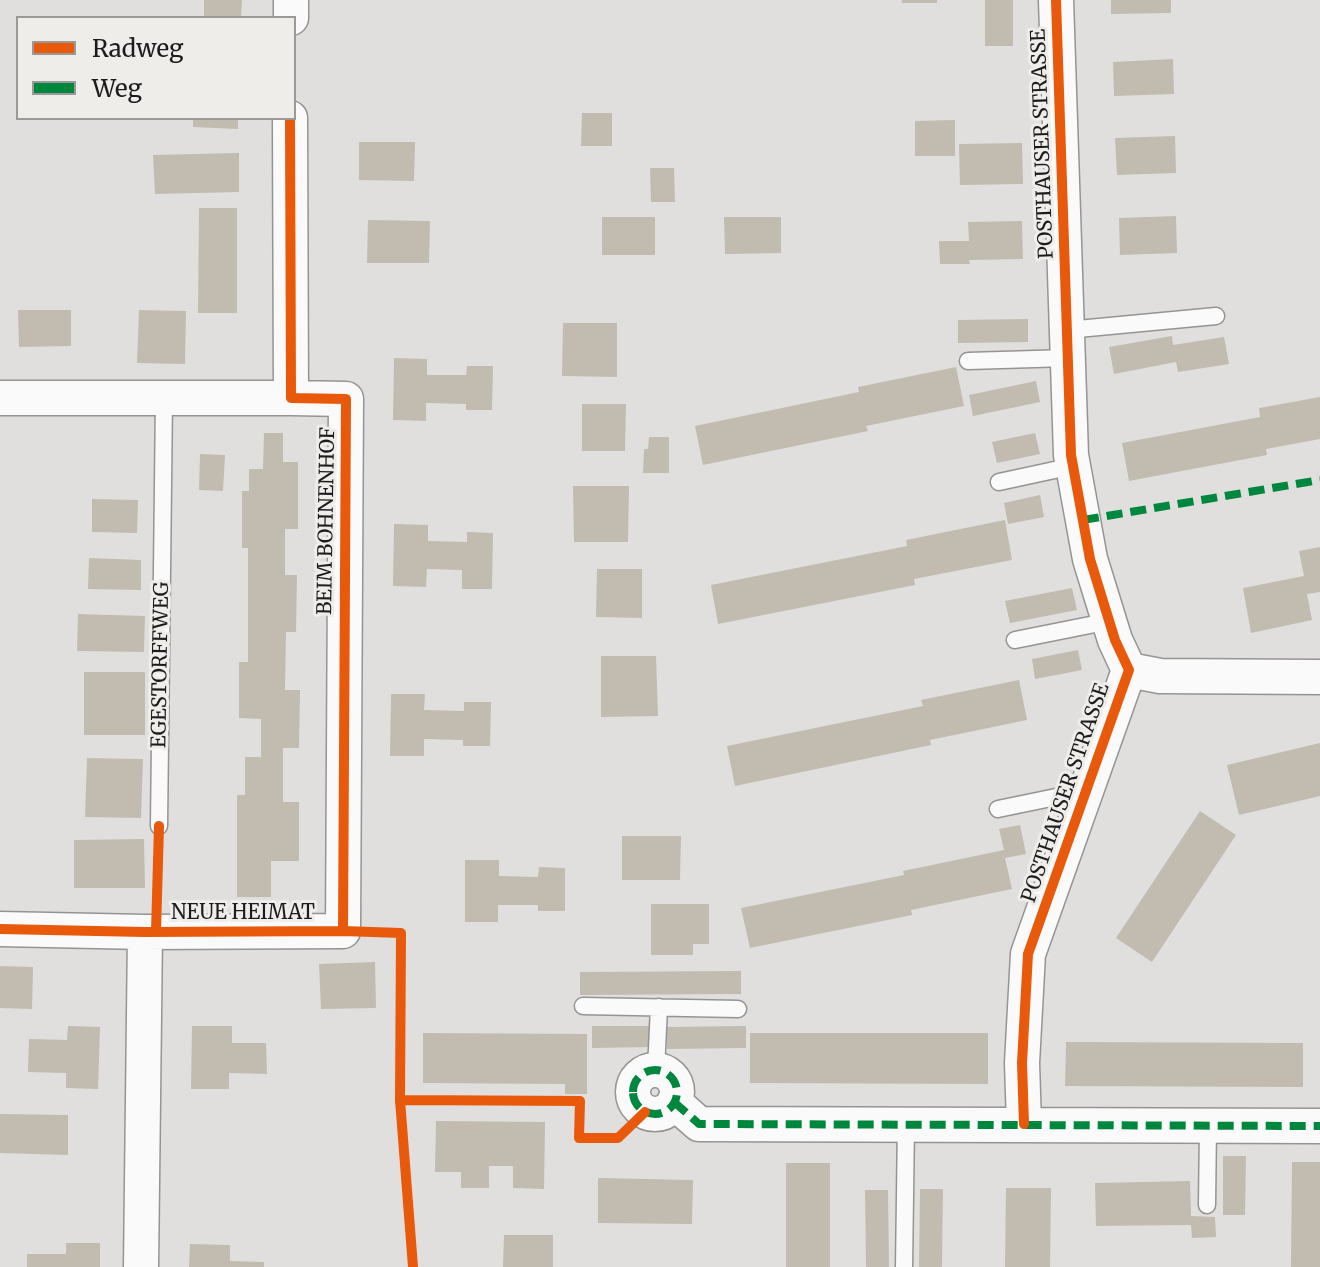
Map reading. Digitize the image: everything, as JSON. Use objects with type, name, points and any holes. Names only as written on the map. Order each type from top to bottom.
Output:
[{"type":"street","name":"POSTHAUSER STRASSE","points":[[1024,1124],[1022,1063],[1028,954],[1129,670],[1115,640],[1090,559],[1071,455],[1056,0]]},
{"type":"street","points":[[0,398],[291,398],[290,120]]},
{"type":"street","name":"BEIM BOHNENHOF","points":[[291,398],[346,399],[343,931]]},
{"type":"street","points":[[1129,670],[1160,676],[1320,677]]},
{"type":"street","name":"NEUE HEIMAT","points":[[0,929],[343,931]]},
{"type":"street","name":"NEUE HEIMAT","points":[[141,1267],[145,932]]},
{"type":"street","points":[[656,1070],[671,1078],[676,1086],[674,1102],[699,1124],[1320,1126]]},
{"type":"lane","points":[[968,361],[1216,316]]},
{"type":"lane","name":"EGESTORFFWEG","points":[[159,826],[164,399]]},
{"type":"lane","points":[[999,482],[1073,466]]},
{"type":"lane","points":[[1015,640],[1110,621]]},
{"type":"lane","points":[[998,809],[1056,797],[1080,808]]},
{"type":"lane","points":[[583,1006],[738,1009]]},
{"type":"lane","points":[[656,1070],[659,1007]]},
{"type":"lane","points":[[904,1267],[906,1124]]},
{"type":"lane","points":[[1207,1205],[1208,1125]]},
{"type":"building","points":[[204,0],[242,0],[241,16],[204,16]]},
{"type":"building","points":[[902,0],[937,0],[937,3],[902,3]]},
{"type":"building","points":[[985,0],[1013,0],[1013,46],[985,46]]},
{"type":"building","points":[[1111,0],[1171,0],[1171,13],[1111,14]]},
{"type":"building","points":[[1173,59],[1174,94],[1114,96],[1113,62]]},
{"type":"building","points":[[582,113],[612,113],[612,146],[581,146]]},
{"type":"building","points":[[193,120],[238,120],[238,129],[193,127]]},
{"type":"building","points":[[955,120],[955,156],[915,156],[915,121]]},
{"type":"building","points":[[1175,136],[1176,173],[1117,175],[1115,138]]},
{"type":"building","points":[[359,142],[415,142],[414,181],[359,180]]},
{"type":"building","points":[[1022,143],[1023,184],[960,185],[959,144]]},
{"type":"building","points":[[239,153],[239,192],[155,194],[153,155]]},
{"type":"building","points":[[650,168],[674,168],[675,202],[651,202]]},
{"type":"building","points":[[199,208],[237,208],[237,313],[198,313]]},
{"type":"building","points":[[1176,216],[1177,253],[1120,255],[1119,218]]},
{"type":"building","points":[[602,217],[655,217],[655,255],[602,255]]},
{"type":"building","points":[[724,217],[781,217],[781,253],[725,254]]},
{"type":"building","points":[[368,220],[430,221],[429,263],[367,263]]},
{"type":"building","points":[[1022,221],[1023,259],[940,264],[939,241],[969,241],[968,222]]},
{"type":"building","points":[[18,310],[71,310],[71,346],[19,347]]},
{"type":"building","points":[[139,310],[186,311],[185,364],[137,363]]},
{"type":"building","points":[[1028,319],[1028,342],[958,343],[958,320]]},
{"type":"building","points":[[563,323],[617,323],[617,377],[562,376]]},
{"type":"building","points":[[1172,336],[1173,345],[1224,337],[1229,364],[1178,372],[1176,362],[1114,374],[1109,347]]},
{"type":"building","points":[[394,358],[427,359],[427,375],[466,375],[467,366],[493,366],[492,410],[466,410],[466,404],[426,403],[426,421],[393,420]]},
{"type":"building","points":[[956,367],[964,406],[866,426],[868,431],[703,465],[695,426],[859,392],[858,387]]},
{"type":"building","points":[[1036,381],[1040,402],[973,416],[969,395]]},
{"type":"building","points":[[1320,397],[1320,439],[1266,449],[1267,455],[1129,481],[1122,443],[1260,417],[1259,408]]},
{"type":"building","points":[[582,404],[626,404],[625,451],[582,451]]},
{"type":"building","points":[[264,433],[283,433],[283,462],[298,462],[298,529],[285,529],[285,575],[297,575],[296,632],[286,632],[285,690],[300,690],[299,748],[283,748],[283,802],[299,802],[299,861],[271,861],[271,897],[237,897],[237,795],[245,795],[245,757],[261,757],[261,719],[239,718],[239,662],[248,662],[248,548],[242,548],[242,491],[249,491],[249,469],[263,469]]},
{"type":"building","points":[[1035,433],[1040,454],[997,463],[992,442]]},
{"type":"building","points":[[649,437],[669,437],[669,473],[643,473],[644,449],[648,449]]},
{"type":"building","points":[[200,454],[225,455],[223,491],[199,490]]},
{"type":"building","points":[[573,486],[629,486],[628,542],[574,542]]},
{"type":"building","points":[[1040,495],[1044,517],[1008,524],[1004,503]]},
{"type":"building","points":[[92,499],[138,500],[137,533],[92,532]]},
{"type":"building","points":[[1005,520],[1012,560],[914,579],[915,585],[718,624],[711,585],[907,546],[906,540]]},
{"type":"building","points":[[394,524],[428,525],[428,541],[467,542],[467,532],[493,533],[492,589],[462,589],[462,570],[427,569],[426,587],[393,586]]},
{"type":"building","points":[[1320,547],[1320,592],[1307,594],[1312,620],[1251,633],[1243,588],[1304,576],[1299,551]]},
{"type":"building","points":[[89,558],[141,560],[141,590],[88,589]]},
{"type":"building","points":[[597,569],[642,569],[642,618],[596,617]]},
{"type":"building","points":[[1072,588],[1077,610],[1010,623],[1005,601]]},
{"type":"building","points":[[78,614],[145,616],[144,652],[77,651]]},
{"type":"building","points":[[1078,650],[1082,670],[1035,679],[1032,659]]},
{"type":"building","points":[[601,656],[656,656],[658,716],[601,717]]},
{"type":"building","points":[[84,672],[145,672],[145,735],[84,735]]},
{"type":"building","points":[[1019,680],[1027,720],[930,740],[931,745],[735,786],[727,746],[923,706],[921,700]]},
{"type":"building","points":[[391,694],[425,694],[424,710],[464,711],[464,702],[491,702],[490,746],[463,746],[463,740],[424,739],[424,756],[390,756]]},
{"type":"building","points":[[1320,743],[1320,796],[1239,815],[1227,765]]},
{"type":"building","points":[[87,758],[143,759],[141,818],[85,817]]},
{"type":"building","points":[[1200,811],[1236,835],[1152,962],[1116,938]]},
{"type":"building","points":[[1020,825],[1026,854],[1005,858],[1012,889],[911,910],[912,915],[750,948],[741,908],[904,875],[903,871],[1004,850],[999,829]]},
{"type":"building","points":[[622,836],[681,836],[680,880],[622,880]]},
{"type":"building","points":[[144,839],[145,888],[74,888],[74,840]]},
{"type":"building","points":[[465,860],[499,860],[499,876],[538,877],[539,867],[565,868],[565,911],[538,911],[538,905],[498,905],[498,922],[465,922]]},
{"type":"building","points":[[651,904],[709,904],[709,944],[693,944],[693,955],[651,955]]},
{"type":"building","points":[[375,962],[376,1008],[321,1009],[319,964]]},
{"type":"building","points":[[0,966],[33,967],[32,1009],[0,1008]]},
{"type":"building","points":[[741,971],[741,994],[580,995],[580,972]]},
{"type":"building","points":[[68,1026],[100,1027],[98,1089],[66,1088],[66,1073],[28,1072],[29,1039],[67,1040]]},
{"type":"building","points":[[192,1026],[232,1026],[232,1043],[266,1043],[267,1074],[229,1073],[229,1089],[191,1089]]},
{"type":"building","points":[[592,1026],[651,1026],[651,1047],[592,1048]]},
{"type":"building","points":[[746,1026],[746,1048],[667,1049],[666,1027]]},
{"type":"building","points":[[423,1033],[587,1034],[587,1094],[565,1094],[565,1084],[423,1083]]},
{"type":"building","points":[[750,1033],[988,1033],[988,1084],[750,1083]]},
{"type":"building","points":[[1066,1042],[1303,1043],[1303,1087],[1065,1086]]},
{"type":"building","points":[[0,1114],[68,1115],[68,1155],[0,1153]]},
{"type":"building","points":[[436,1121],[545,1122],[544,1189],[513,1188],[513,1166],[489,1166],[489,1188],[461,1188],[461,1172],[435,1172]]},
{"type":"building","points":[[1223,1156],[1246,1156],[1245,1215],[1223,1215]]},
{"type":"building","points":[[1292,1162],[1320,1162],[1320,1267],[1291,1267]]},
{"type":"building","points":[[786,1163],[830,1163],[830,1267],[786,1267]]},
{"type":"building","points":[[598,1178],[693,1180],[692,1224],[598,1223]]},
{"type":"building","points":[[1190,1181],[1191,1216],[1215,1217],[1216,1237],[1192,1238],[1191,1225],[1096,1226],[1095,1183]]},
{"type":"building","points":[[1006,1188],[1051,1188],[1050,1267],[1005,1267]]},
{"type":"building","points":[[920,1189],[943,1189],[942,1267],[919,1267]]},
{"type":"building","points":[[865,1190],[888,1190],[889,1267],[866,1267]]},
{"type":"building","points":[[504,1235],[553,1235],[553,1267],[503,1267]]},
{"type":"building","points":[[66,1243],[100,1243],[100,1267],[27,1267],[27,1254],[66,1254]]},
{"type":"building","points":[[190,1244],[230,1245],[230,1261],[264,1262],[264,1267],[189,1267]]},
{"type":"marked path","points":[[1083,520],[1320,480]]},
{"type":"marked path","points":[[655,1070],[670,1077],[677,1092],[670,1107],[655,1114],[640,1107],[633,1092],[640,1077],[655,1070]]},
{"type":"marked path","points":[[674,1102],[699,1124],[1320,1126]]},
{"type":"cycle path","points":[[1024,1124],[1022,1063],[1028,954],[1129,670],[1115,640],[1090,559],[1071,455],[1056,0]]},
{"type":"cycle path","points":[[290,120],[291,398],[346,399],[343,931]]},
{"type":"cycle path","points":[[156,932],[159,826]]},
{"type":"cycle path","points":[[0,929],[401,933],[400,1100],[413,1267]]},
{"type":"cycle path","points":[[400,1100],[580,1101],[579,1138],[618,1138],[645,1112]]}]
